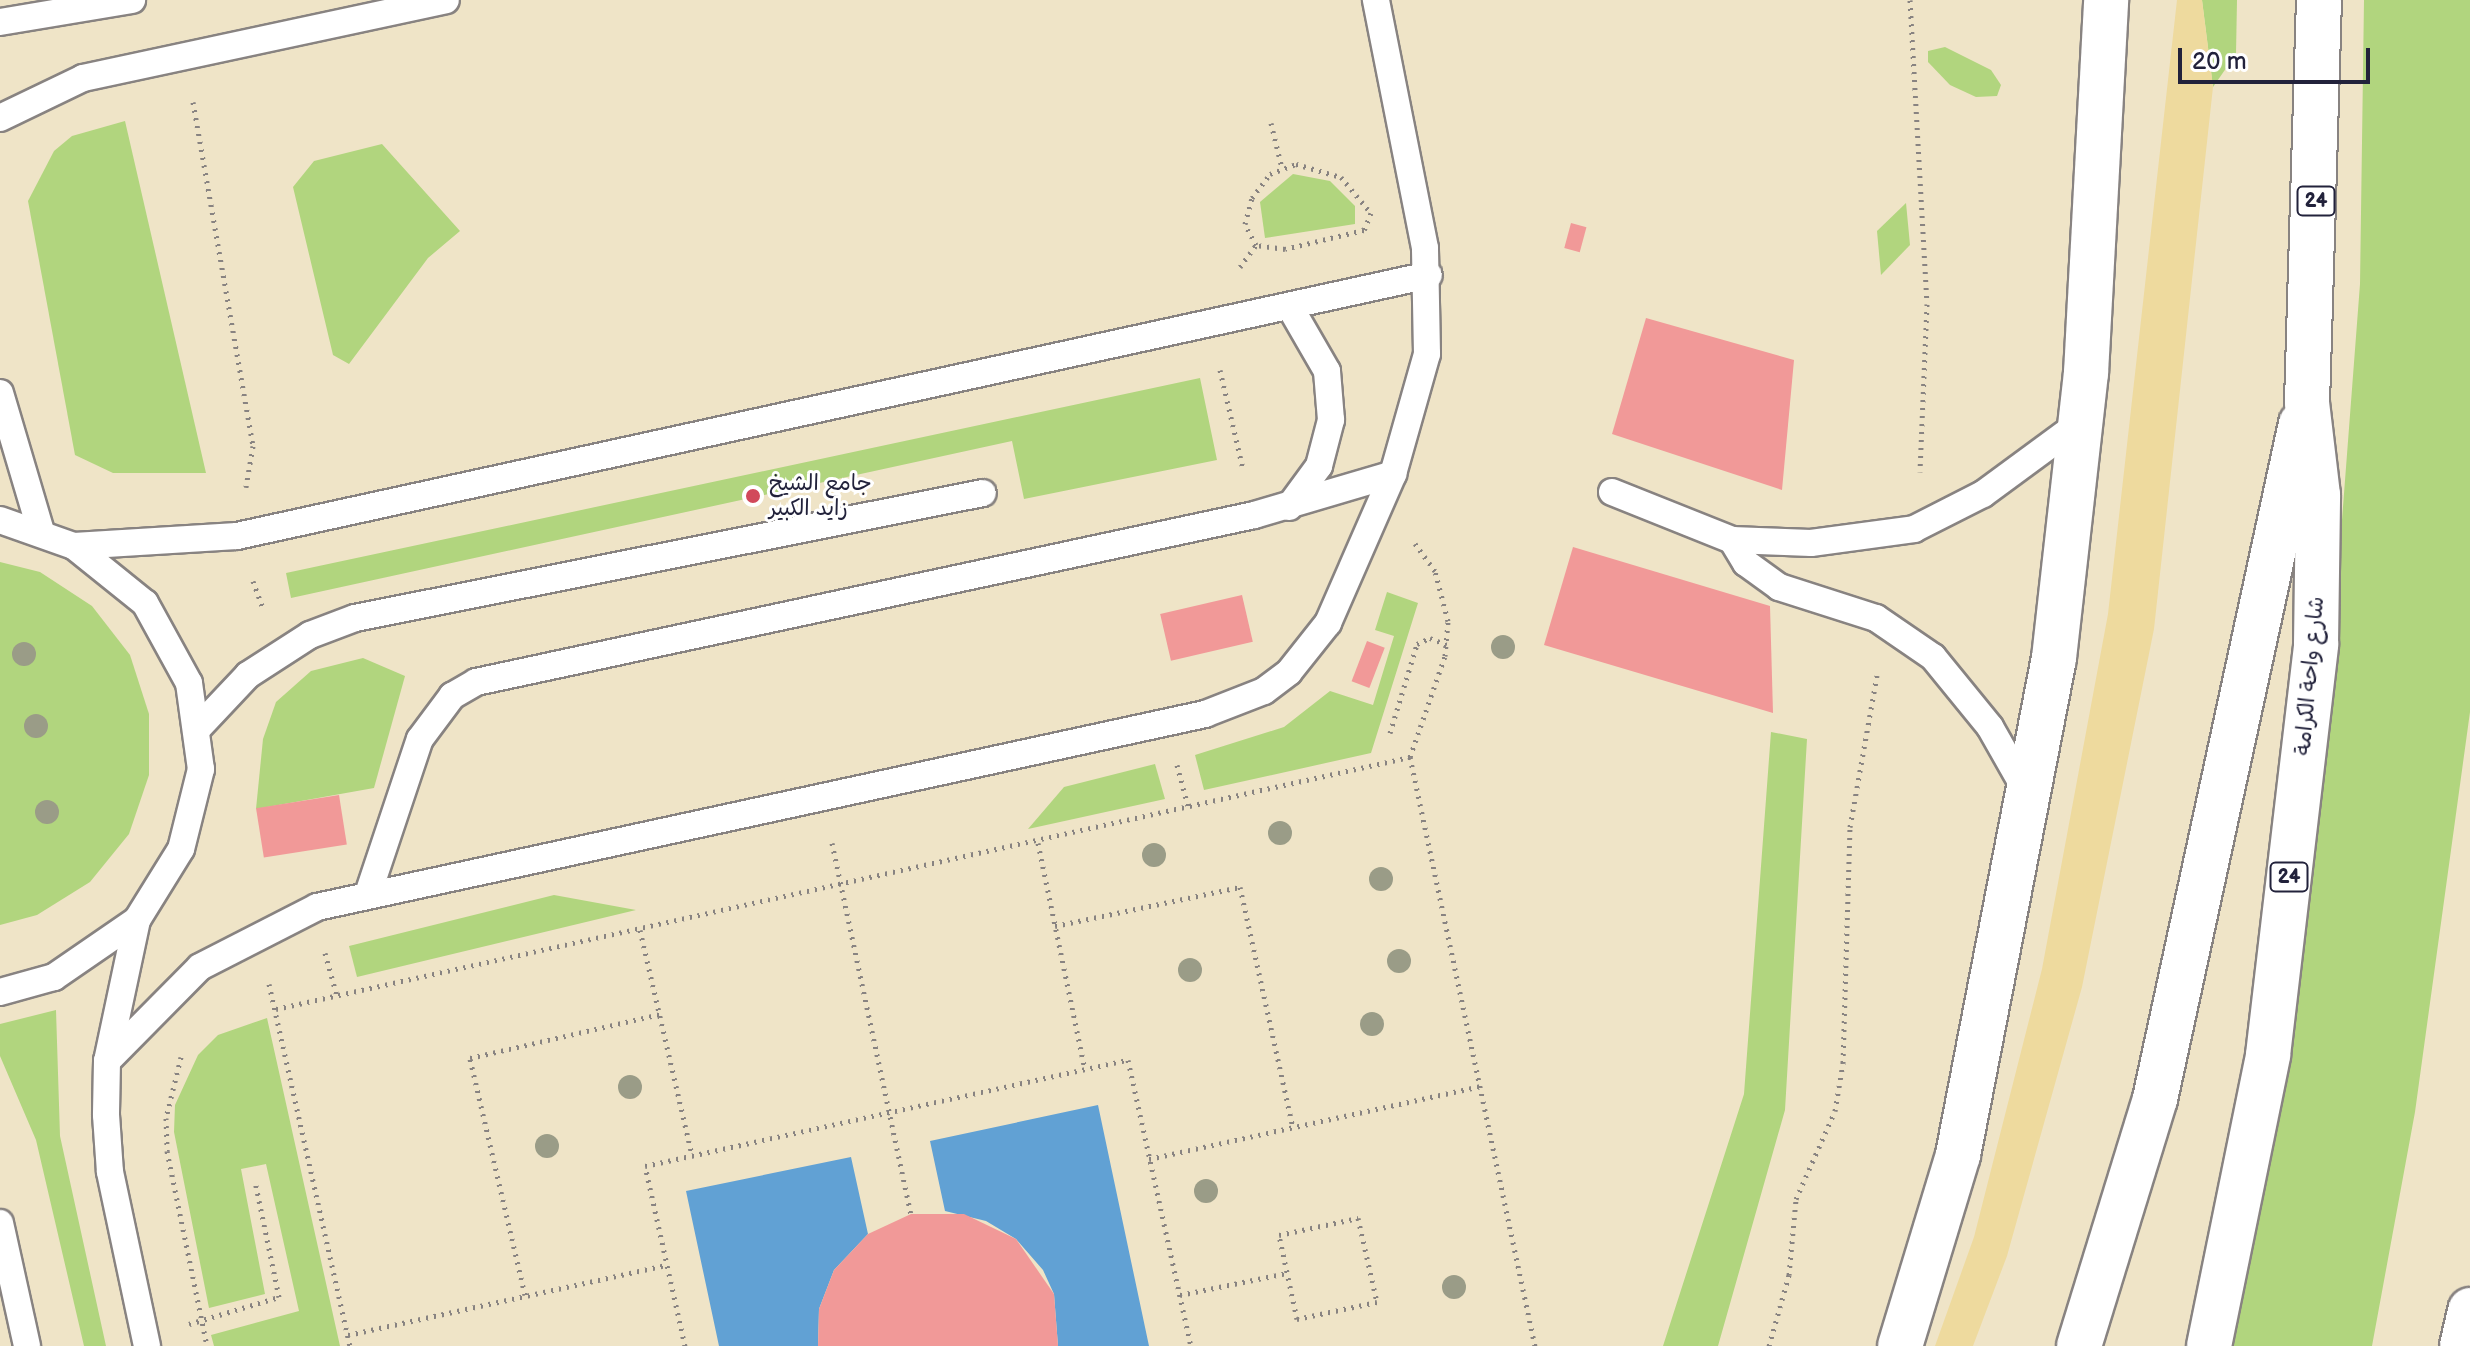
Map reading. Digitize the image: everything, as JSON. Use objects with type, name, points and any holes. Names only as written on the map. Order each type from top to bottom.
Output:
[{"type":"main road","points":[[1900,1346],[1958,1155],[2030,799],[2081,422],[2106,0]]},
{"type":"main road","name":"شارع واحة الكرامة","points":[[2209,1346],[2268,1055],[2316,644],[2318,495],[2307,403],[2319,0]]},
{"type":"main road","points":[[2079,1346],[2155,1099],[2307,403]]},
{"type":"main road","points":[[2462,1346],[2470,1310]]},
{"type":"lane","points":[[0,22],[132,0]]},
{"type":"lane","points":[[0,118],[83,78],[446,0]]},
{"type":"lane","points":[[107,1061],[200,967],[256,932],[368,894],[1235,705],[1264,691],[1311,650],[1393,474],[1427,354],[1429,275],[1376,0]]},
{"type":"lane","points":[[74,546],[237,536],[1429,275]]},
{"type":"lane","points":[[1289,507],[1319,466],[1331,420],[1327,371],[1290,307]]},
{"type":"lane","points":[[0,393],[41,531]]},
{"type":"lane","points":[[1612,492],[1732,540],[1811,543],[1914,529],[1983,494],[2081,422]]},
{"type":"lane","points":[[368,894],[420,739],[452,696],[476,682],[1254,515],[1393,474]]},
{"type":"lane","points":[[199,727],[230,692],[279,655],[355,618],[983,493]]},
{"type":"lane","points":[[0,520],[41,531],[74,546],[145,603],[183,669],[199,727],[195,810],[162,887],[137,920],[54,977],[0,992]]},
{"type":"lane","points":[[1732,540],[1746,563],[1779,587],[1894,627],[1933,657],[1990,727],[2030,799]]},
{"type":"lane","points":[[137,920],[107,1061],[110,1172],[146,1340]]},
{"type":"lane","points":[[0,1223],[27,1346]]},
{"type":"path","points":[[1910,0],[1927,304],[1914,529]]},
{"type":"path","points":[[185,57],[253,446],[237,536],[279,655]]},
{"type":"path","points":[[1271,123],[1282,168]]},
{"type":"path","points":[[1327,167],[1367,204],[1370,222],[1359,234],[1285,249],[1256,245],[1245,224],[1249,206],[1260,183],[1282,168],[1327,167]]},
{"type":"path","points":[[1254,515],[1217,361],[1237,271],[1256,245]]},
{"type":"path","points":[[1376,513],[1400,528],[1435,571],[1447,645],[1410,757],[1535,1346]]},
{"type":"path","points":[[1769,1346],[1789,1275],[1796,1199],[1835,1111],[1843,1063],[1858,753],[1894,627]]},
{"type":"path","points":[[1390,733],[1417,644],[1430,638],[1447,645]]},
{"type":"path","points":[[276,1009],[841,888],[1410,757]]},
{"type":"path","points":[[1038,843],[1085,1069]]},
{"type":"path","points":[[1055,926],[1240,887],[1293,1128]]},
{"type":"path","points":[[841,888],[911,1214]]},
{"type":"path","points":[[640,930],[692,1156]]},
{"type":"path","points":[[311,952],[324,948],[337,996]]},
{"type":"path","points":[[265,969],[350,1346]]},
{"type":"path","points":[[525,1295],[470,1058],[660,1014]]},
{"type":"path","points":[[190,1044],[171,1086],[167,1151],[207,1346]]},
{"type":"path","points":[[685,1346],[645,1166],[1128,1060],[1191,1346]]},
{"type":"path","points":[[1149,1159],[1480,1086]]},
{"type":"path","points":[[146,1340],[279,1297],[255,1181]]},
{"type":"path","points":[[1358,1218],[1377,1302],[1297,1319],[1287,1273],[1279,1235],[1358,1218]]},
{"type":"path","points":[[348,1335],[667,1265]]},
{"type":"path","points":[[1180,1295],[1287,1273]]},
{"type":"green space","points":[[2202,0],[2237,0],[2236,54],[2213,87]]},
{"type":"green space","points":[[2364,0],[2470,0],[2470,712],[2415,1112],[2372,1346],[2221,1346],[2328,703],[2360,284]]},
{"type":"green space","points":[[1945,47],[1991,70],[2001,85],[1997,96],[1976,97],[1950,85],[1928,62],[1928,51]]},
{"type":"green space","points":[[125,121],[206,473],[113,473],[75,455],[28,201],[54,151],[72,136]]},
{"type":"green space","points":[[382,144],[460,231],[428,258],[349,364],[333,355],[293,187],[314,161]]},
{"type":"green space","points":[[1293,174],[1330,181],[1355,206],[1355,224],[1265,238],[1260,202]]},
{"type":"green space","points":[[1906,203],[1910,245],[1881,275],[1877,231]]},
{"type":"green space","points":[[1200,378],[1217,460],[1024,499],[1012,441],[291,598],[286,573]]},
{"type":"green space","points":[[0,562],[40,572],[92,606],[130,655],[149,714],[149,775],[129,834],[90,882],[37,915],[0,925]]},
{"type":"green space","points":[[1387,592],[1418,603],[1371,753],[1204,790],[1195,755],[1284,727],[1330,691],[1373,705],[1394,636],[1375,630]]},
{"type":"green space","points":[[363,658],[405,676],[374,788],[256,809],[263,739],[276,702],[311,671]]},
{"type":"green space","points":[[1771,732],[1807,739],[1785,1110],[1718,1346],[1663,1346],[1744,1094]]},
{"type":"green space","points":[[1155,764],[1165,799],[1028,829],[1064,787]]},
{"type":"green space","points":[[554,895],[636,910],[357,977],[349,946]]},
{"type":"green space","points":[[56,1010],[60,1136],[106,1346],[84,1346],[36,1140],[0,1056],[0,1024]]},
{"type":"green space","points":[[267,1018],[340,1346],[214,1346],[211,1335],[299,1311],[266,1164],[241,1169],[265,1294],[209,1308],[174,1132],[175,1105],[198,1055],[218,1035]]},
{"type":"sand","points":[[2177,0],[2202,0],[2213,87],[2154,629],[2082,987],[2007,1256],[1973,1346],[1935,1346],[1974,1237],[2042,969],[2108,614]]},
{"type":"water","points":[[1098,1105],[1149,1346],[1058,1346],[1054,1294],[1043,1270],[1016,1239],[986,1221],[945,1211],[930,1141]]},
{"type":"water","points":[[851,1157],[868,1234],[834,1270],[819,1309],[818,1346],[719,1346],[686,1191]]},
{"type":"building","points":[[1571,223],[1586,227],[1580,252],[1564,248]]},
{"type":"building","points":[[1646,318],[1794,360],[1782,490],[1612,434]]},
{"type":"building","points":[[1573,547],[1770,606],[1773,713],[1544,645]]},
{"type":"building","points":[[1242,595],[1253,642],[1171,661],[1160,614]]},
{"type":"building","points":[[1367,641],[1385,648],[1369,688],[1352,681]]},
{"type":"building","points":[[339,795],[347,844],[264,858],[256,808]]},
{"type":"building","points":[[911,1214],[964,1214],[1016,1239],[1054,1294],[1058,1346],[818,1346],[819,1309],[834,1270],[868,1234]]},
{"type":"place","name":"جامع الشيخ زايد الكبير","points":[[753,496]]}]
